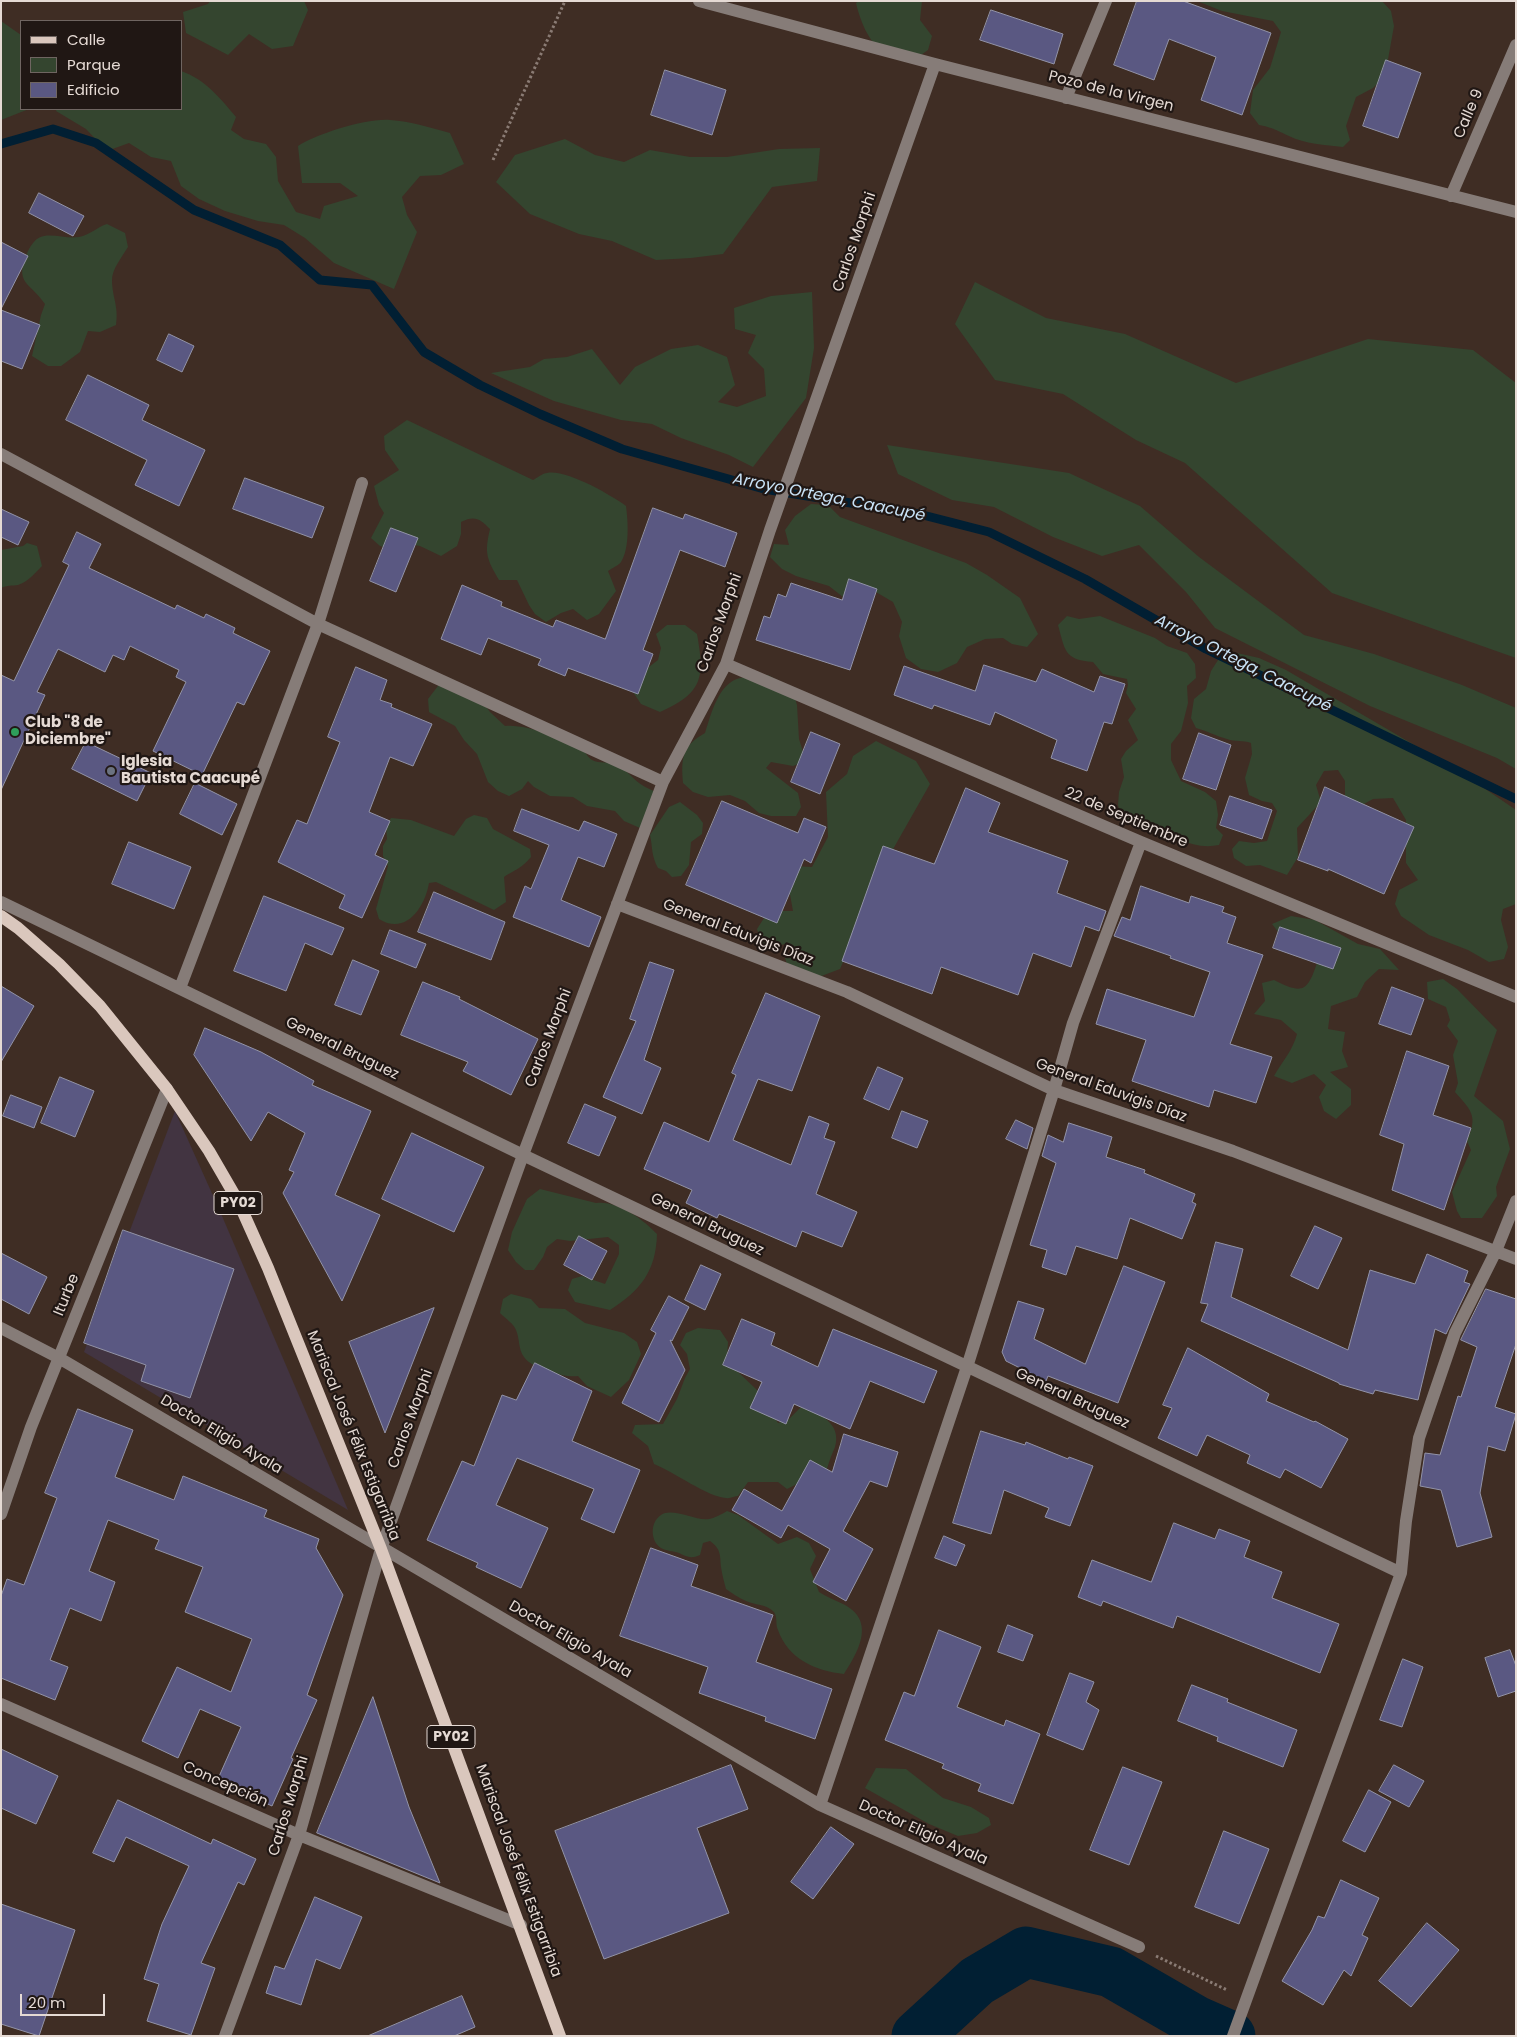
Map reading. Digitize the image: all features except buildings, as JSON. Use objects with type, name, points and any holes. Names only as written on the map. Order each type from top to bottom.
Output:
[{"type":"main road","name":"Mariscal José Félix Estigarribia","points":[[1,916],[18,928],[59,964],[100,1006],[167,1089],[209,1151],[238,1201],[268,1268],[381,1549],[521,1925],[560,2036]]},
{"type":"street","name":"Pozo de la Virgen","points":[[699,1],[1066,98],[1516,212]]},
{"type":"street","points":[[1066,98],[1106,1]]},
{"type":"street","name":"Calle 9","points":[[1451,196],[1516,45]]},
{"type":"street","name":"Carlos Morphi","points":[[225,2036],[299,1835],[381,1549],[523,1155],[663,782],[726,664],[770,530],[935,64]]},
{"type":"street","points":[[1,454],[318,624],[663,782]]},
{"type":"street","points":[[180,988],[318,624],[362,483]]},
{"type":"street","name":"22 de Septiembre","points":[[726,664],[1141,842],[1516,997]]},
{"type":"street","points":[[820,1805],[967,1367],[1054,1090],[1073,1023],[1141,842]]},
{"type":"street","name":"General Bruguez","points":[[1,902],[523,1155],[1400,1573]]},
{"type":"street","name":"General Eduvigis Díaz","points":[[618,904],[847,992],[1054,1090],[1232,1151],[1516,1259]]},
{"type":"street","name":"Iturbe","points":[[1,1514],[31,1427],[167,1089]]},
{"type":"street","points":[[1233,2036],[1400,1573],[1419,1438],[1455,1333],[1496,1251],[1516,1201]]},
{"type":"street","name":"Doctor Eligio Ayala","points":[[1,1328],[59,1358],[381,1549],[820,1805],[1139,1947]]},
{"type":"street","name":"Concepción","points":[[1,1704],[299,1835],[521,1925]]},
{"type":"path","points":[[493,160],[565,1]]},
{"type":"path","points":[[1139,1947],[1246,1999]]},
{"type":"shaded area","points":[[175,1111],[219,1209],[348,1510],[84,1352]]},
{"type":"green space","points":[[210,1],[304,1],[308,10],[293,46],[272,49],[249,34],[228,55],[186,33],[183,12],[208,4]]},
{"type":"green space","points":[[859,1],[922,1],[920,20],[932,36],[928,50],[918,57],[883,50],[878,47],[869,37],[862,23],[856,3]]},
{"type":"green space","points":[[1197,1],[1382,1],[1391,11],[1394,26],[1385,76],[1373,88],[1356,97],[1346,126],[1350,140],[1343,147],[1315,144],[1295,139],[1275,129],[1259,125],[1250,113],[1253,90],[1270,68],[1281,32],[1273,21],[1222,11]]},
{"type":"green space","points":[[1,21],[20,34],[20,110],[26,110],[1,120]]},
{"type":"green space","points":[[182,71],[205,84],[236,117],[231,130],[244,139],[266,144],[276,157],[278,181],[296,212],[320,219],[324,206],[358,196],[340,183],[302,183],[298,146],[306,141],[355,124],[380,120],[405,122],[450,133],[464,164],[441,175],[420,176],[402,197],[407,215],[417,232],[394,289],[334,263],[305,238],[284,225],[258,221],[225,211],[199,199],[181,186],[171,161],[151,157],[129,143],[107,151],[86,129],[56,111],[182,110]]},
{"type":"green space","points":[[565,139],[595,155],[624,162],[650,150],[690,157],[727,157],[779,149],[820,148],[817,181],[772,187],[723,254],[656,260],[612,241],[579,234],[530,214],[496,182],[515,155]]},
{"type":"green space","points":[[107,224],[125,233],[128,247],[112,276],[117,312],[116,325],[100,332],[88,331],[80,352],[61,366],[48,366],[32,356],[45,304],[25,282],[23,276],[22,270],[28,251],[34,242],[41,237],[79,237],[87,235]]},
{"type":"green space","points":[[975,282],[1046,318],[1125,334],[1236,383],[1368,339],[1473,350],[1516,383],[1516,658],[1332,593],[1185,463],[1136,440],[1063,394],[995,380],[955,324]]},
{"type":"green space","points":[[812,292],[814,348],[806,398],[753,467],[729,455],[681,438],[652,424],[621,420],[554,401],[491,373],[530,367],[544,359],[567,357],[592,349],[620,385],[635,367],[671,349],[698,345],[727,357],[735,385],[718,402],[737,407],[766,396],[764,369],[748,353],[756,335],[735,329],[734,308],[771,296]]},
{"type":"green space","points":[[407,420],[533,480],[545,473],[565,475],[599,490],[626,506],[628,527],[626,549],[621,562],[608,571],[616,591],[599,614],[587,620],[573,609],[561,613],[546,622],[535,614],[517,580],[499,580],[487,551],[490,529],[477,519],[461,522],[461,534],[457,546],[441,556],[420,546],[410,544],[393,550],[380,546],[371,538],[384,513],[379,505],[374,486],[399,470],[385,450],[384,436]]},
{"type":"green space","points":[[887,445],[1069,473],[1140,506],[1199,557],[1304,635],[1374,654],[1462,685],[1516,708],[1516,769],[1497,758],[1370,706],[1215,628],[1186,592],[1139,545],[1102,556],[1053,537],[994,507],[952,500],[898,474]]},
{"type":"green space","points":[[811,504],[828,505],[840,517],[966,563],[987,575],[1020,598],[1038,634],[1027,647],[1012,644],[1003,638],[985,639],[967,647],[957,663],[938,672],[921,669],[906,658],[899,636],[902,622],[893,602],[869,588],[843,597],[829,586],[796,576],[782,569],[770,557],[774,544],[789,545],[785,530],[795,516]]},
{"type":"green space","points":[[27,543],[37,546],[42,566],[22,584],[1,588],[1,550],[23,546]]},
{"type":"green space","points":[[1067,616],[1079,619],[1100,616],[1187,653],[1195,664],[1196,678],[1187,686],[1188,703],[1181,731],[1171,744],[1171,760],[1181,781],[1205,792],[1216,801],[1218,815],[1216,828],[1223,835],[1219,845],[1201,846],[1193,844],[1177,838],[1154,823],[1140,827],[1123,821],[1118,805],[1119,792],[1124,777],[1121,759],[1126,751],[1138,740],[1128,720],[1136,709],[1126,693],[1127,679],[1103,674],[1093,662],[1076,659],[1067,652],[1058,625]]},
{"type":"green space","points":[[667,625],[685,625],[697,634],[701,662],[698,682],[693,691],[674,705],[660,712],[641,704],[633,692],[641,673],[658,660],[661,648],[656,634]]},
{"type":"green space","points":[[1237,653],[1259,658],[1286,670],[1459,771],[1516,810],[1516,904],[1503,909],[1501,920],[1508,947],[1504,959],[1489,962],[1468,950],[1429,935],[1401,916],[1395,904],[1399,890],[1418,880],[1406,863],[1406,820],[1393,798],[1373,799],[1362,805],[1345,796],[1345,781],[1338,770],[1324,771],[1316,785],[1321,802],[1297,828],[1298,857],[1287,875],[1260,865],[1246,866],[1234,858],[1232,849],[1239,841],[1254,843],[1267,841],[1277,811],[1272,803],[1249,795],[1245,778],[1252,754],[1251,743],[1230,740],[1196,728],[1191,718],[1194,699],[1206,689],[1211,671],[1218,660]]},
{"type":"green space","points":[[768,675],[781,682],[793,692],[797,705],[799,739],[804,755],[801,763],[793,766],[771,762],[766,768],[798,793],[801,807],[796,816],[771,816],[759,813],[745,801],[730,795],[708,797],[693,792],[683,783],[682,766],[687,748],[705,733],[716,701],[726,686],[740,678]]},
{"type":"green space","points":[[441,682],[482,701],[490,712],[505,726],[533,729],[566,741],[582,749],[592,760],[619,766],[638,783],[662,796],[640,828],[624,821],[615,811],[587,806],[573,797],[550,796],[534,787],[528,781],[522,789],[509,796],[498,791],[488,782],[477,754],[464,740],[455,726],[429,712],[428,699]]},
{"type":"green space","points":[[876,741],[916,761],[930,784],[888,858],[840,969],[816,978],[790,973],[785,958],[795,952],[785,944],[768,949],[761,942],[757,929],[766,915],[781,911],[793,911],[787,878],[793,866],[812,867],[828,837],[826,792],[847,774],[853,756]]},
{"type":"green space","points":[[680,802],[697,815],[703,823],[702,834],[691,842],[689,865],[681,876],[672,877],[666,871],[658,868],[653,856],[650,835],[669,807]]},
{"type":"green space","points":[[474,815],[487,818],[493,829],[530,849],[531,857],[504,877],[506,902],[494,910],[436,882],[429,883],[419,909],[406,921],[398,924],[379,919],[376,909],[388,866],[383,856],[383,846],[387,839],[386,826],[391,818],[411,820],[454,836],[466,819]]},
{"type":"green space","points":[[1291,916],[1315,920],[1358,944],[1380,949],[1399,970],[1379,969],[1365,982],[1357,997],[1331,1006],[1328,1029],[1345,1032],[1342,1051],[1348,1067],[1330,1072],[1351,1089],[1351,1105],[1336,1119],[1324,1111],[1319,1097],[1326,1085],[1314,1074],[1292,1083],[1274,1076],[1290,1051],[1297,1034],[1281,1020],[1254,1014],[1265,1001],[1262,983],[1274,980],[1297,989],[1302,988],[1310,980],[1317,963],[1283,938],[1272,924]]},
{"type":"green space","points":[[1443,979],[1457,989],[1497,1030],[1474,1096],[1503,1121],[1510,1149],[1496,1187],[1497,1196],[1482,1218],[1461,1218],[1452,1192],[1471,1150],[1467,1141],[1473,1120],[1466,1104],[1455,1092],[1458,1083],[1453,1055],[1458,1041],[1447,1026],[1450,1020],[1446,1007],[1428,999],[1427,982]]},
{"type":"green space","points":[[540,1189],[596,1203],[612,1204],[645,1222],[657,1234],[654,1259],[650,1269],[638,1287],[621,1303],[610,1310],[575,1302],[568,1290],[572,1279],[582,1276],[605,1284],[619,1254],[619,1245],[608,1237],[570,1241],[557,1239],[547,1247],[534,1270],[525,1270],[516,1262],[508,1250],[512,1232],[527,1199]]},
{"type":"green space","points":[[511,1294],[531,1299],[539,1308],[565,1309],[585,1323],[624,1333],[637,1342],[641,1354],[629,1380],[611,1397],[587,1386],[578,1376],[565,1376],[549,1372],[528,1361],[521,1351],[515,1328],[500,1313],[503,1299]]},
{"type":"green space","points":[[698,1328],[720,1330],[728,1342],[727,1357],[737,1371],[757,1390],[778,1423],[788,1420],[801,1407],[822,1416],[832,1425],[836,1439],[827,1469],[787,1489],[778,1482],[748,1482],[738,1496],[728,1498],[719,1497],[701,1489],[654,1464],[648,1446],[632,1433],[635,1425],[663,1424],[677,1399],[690,1369],[687,1354],[680,1345],[686,1333]]},
{"type":"green space","points":[[727,1511],[738,1515],[778,1544],[797,1537],[809,1543],[816,1556],[810,1569],[819,1592],[853,1611],[859,1618],[862,1627],[859,1646],[844,1674],[823,1670],[804,1662],[789,1649],[783,1640],[777,1628],[776,1616],[771,1609],[743,1600],[726,1589],[719,1552],[710,1541],[703,1543],[700,1555],[692,1557],[663,1549],[657,1545],[653,1536],[653,1527],[657,1518],[666,1513],[677,1513],[709,1519]]},
{"type":"green space","points":[[876,1768],[906,1769],[943,1798],[971,1807],[989,1818],[991,1825],[977,1833],[958,1836],[929,1824],[865,1788]]},
{"type":"waterway","name":"Arroyo Ortega, Caacupé","points":[[1,144],[53,129],[96,143],[194,210],[280,245],[320,280],[372,285],[424,352],[480,385],[540,414],[622,449],[764,489],[919,514],[989,532],[1085,579],[1206,649],[1516,799]]},
{"type":"waterway","points":[[917,2036],[977,1981],[1026,1952],[1111,1972],[1196,2021],[1230,2036]]},
{"type":"place","name":"Club \"8 de Diciembre\"","points":[[15,732]]},
{"type":"place","name":"Iglesia Bautista Caacupé","points":[[111,771]]}]
